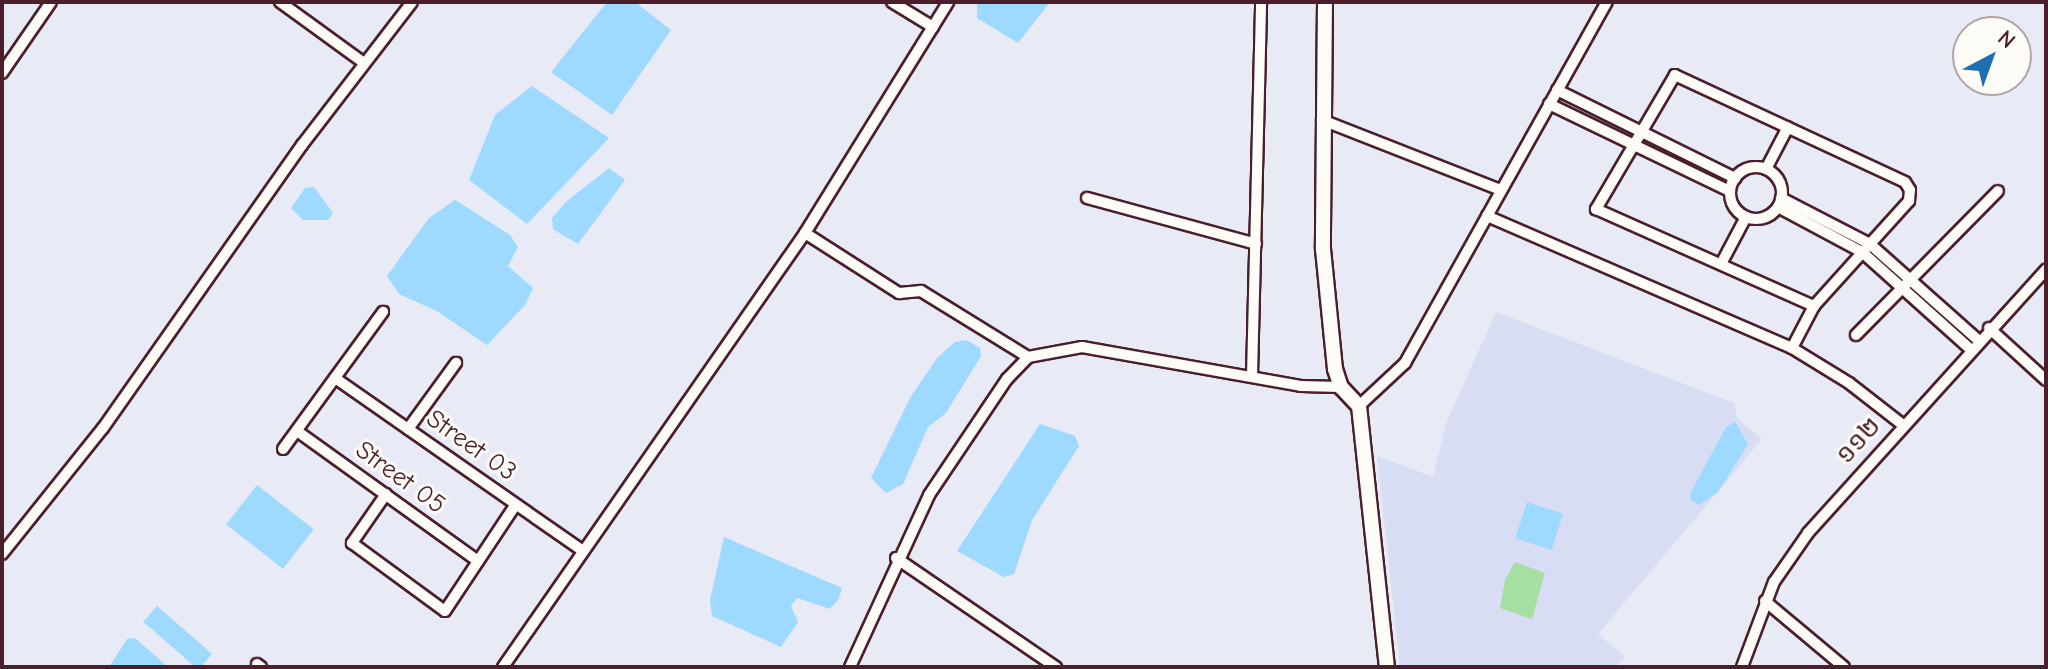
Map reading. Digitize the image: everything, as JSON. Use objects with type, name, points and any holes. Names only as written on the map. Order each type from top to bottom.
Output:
[{"type":"street","points":[[2,73],[51,2]]},
{"type":"street","points":[[280,2],[364,63]]},
{"type":"street","points":[[2,554],[103,428],[364,63],[412,2]]},
{"type":"street","points":[[892,2],[933,27]]},
{"type":"street","points":[[1252,376],[1261,2]]},
{"type":"street","points":[[1325,2],[1323,249],[1341,387],[1359,406],[1387,667]]},
{"type":"street","points":[[1359,406],[1405,363],[1607,2]]},
{"type":"street","points":[[503,667],[805,233],[946,3]]},
{"type":"street","points":[[1792,348],[1814,306],[1823,302],[1909,201],[1905,182],[1675,75],[1596,209],[1814,306]]},
{"type":"street","points":[[1557,90],[1735,178]]},
{"type":"street","points":[[1549,104],[1730,191]]},
{"type":"street","points":[[1322,120],[1501,190]]},
{"type":"street","points":[[1766,169],[1788,127]]},
{"type":"street","points":[[1749,168],[1766,169],[1779,181],[1780,203],[1760,219],[1746,217],[1735,208],[1730,191],[1735,178],[1749,168]]},
{"type":"street","points":[[1856,335],[1998,191]]},
{"type":"street","points":[[1087,198],[1256,244]]},
{"type":"street","points":[[1780,203],[1866,248],[1978,340]]},
{"type":"street","points":[[1487,216],[1792,348],[1849,383],[1903,425]]},
{"type":"street","points":[[1721,264],[1746,217]]},
{"type":"street","points":[[805,233],[899,293],[921,291],[1028,357]]},
{"type":"street","name":"១១២","points":[[1744,666],[1765,601],[1808,533],[1989,328],[2043,278]]},
{"type":"street","points":[[1907,284],[1970,349]]},
{"type":"street","points":[[283,449],[383,312]]},
{"type":"street","points":[[1989,328],[2046,380]]},
{"type":"street","points":[[850,667],[896,558],[951,457],[1028,357],[1082,347],[1301,386],[1341,387]]},
{"type":"street","points":[[408,429],[456,363]]},
{"type":"street","name":"Street 03","points":[[335,378],[582,550]]},
{"type":"street","name":"Street 05","points":[[297,431],[478,561]]},
{"type":"street","points":[[386,494],[352,543],[445,611],[516,504]]},
{"type":"street","points":[[896,558],[1056,667]]},
{"type":"street","points":[[1765,601],[1844,667]]},
{"type":"shaded area","points":[[1496,312],[1734,403],[1737,418],[1762,439],[1598,634],[1625,657],[1616,667],[1400,667],[1377,456],[1433,477],[1446,424]]},
{"type":"green space","points":[[1515,562],[1545,573],[1532,619],[1500,608],[1505,580]]},
{"type":"water","points":[[607,2],[635,2],[671,30],[612,115],[551,72]]},
{"type":"water","points":[[977,2],[1050,2],[1018,43],[977,18]]},
{"type":"water","points":[[532,86],[609,138],[527,224],[469,180],[495,115]]},
{"type":"water","points":[[609,168],[625,180],[578,244],[553,229],[552,218],[567,201]]},
{"type":"water","points":[[314,187],[333,213],[328,220],[303,220],[291,208],[305,188]]},
{"type":"water","points":[[455,200],[510,235],[518,247],[508,266],[533,288],[525,305],[487,345],[437,311],[399,294],[387,276],[429,218]]},
{"type":"water","points":[[966,340],[980,348],[981,356],[946,413],[928,427],[903,484],[886,493],[871,478],[910,398],[937,358],[955,342]]},
{"type":"water","points":[[1735,422],[1748,444],[1718,492],[1699,505],[1690,500],[1691,492],[1726,427]]},
{"type":"water","points":[[1040,424],[1075,436],[1079,446],[1032,520],[1014,574],[1004,577],[957,551]]},
{"type":"water","points":[[257,485],[314,529],[283,569],[226,524]]},
{"type":"water","points":[[1527,502],[1563,514],[1551,550],[1515,538]]},
{"type":"water","points":[[724,537],[842,588],[838,600],[830,609],[797,598],[791,606],[798,622],[781,647],[712,616],[710,600]]},
{"type":"water","points":[[157,606],[212,654],[201,667],[195,667],[143,622]]},
{"type":"water","points":[[135,638],[168,667],[109,667],[127,639]]}]
